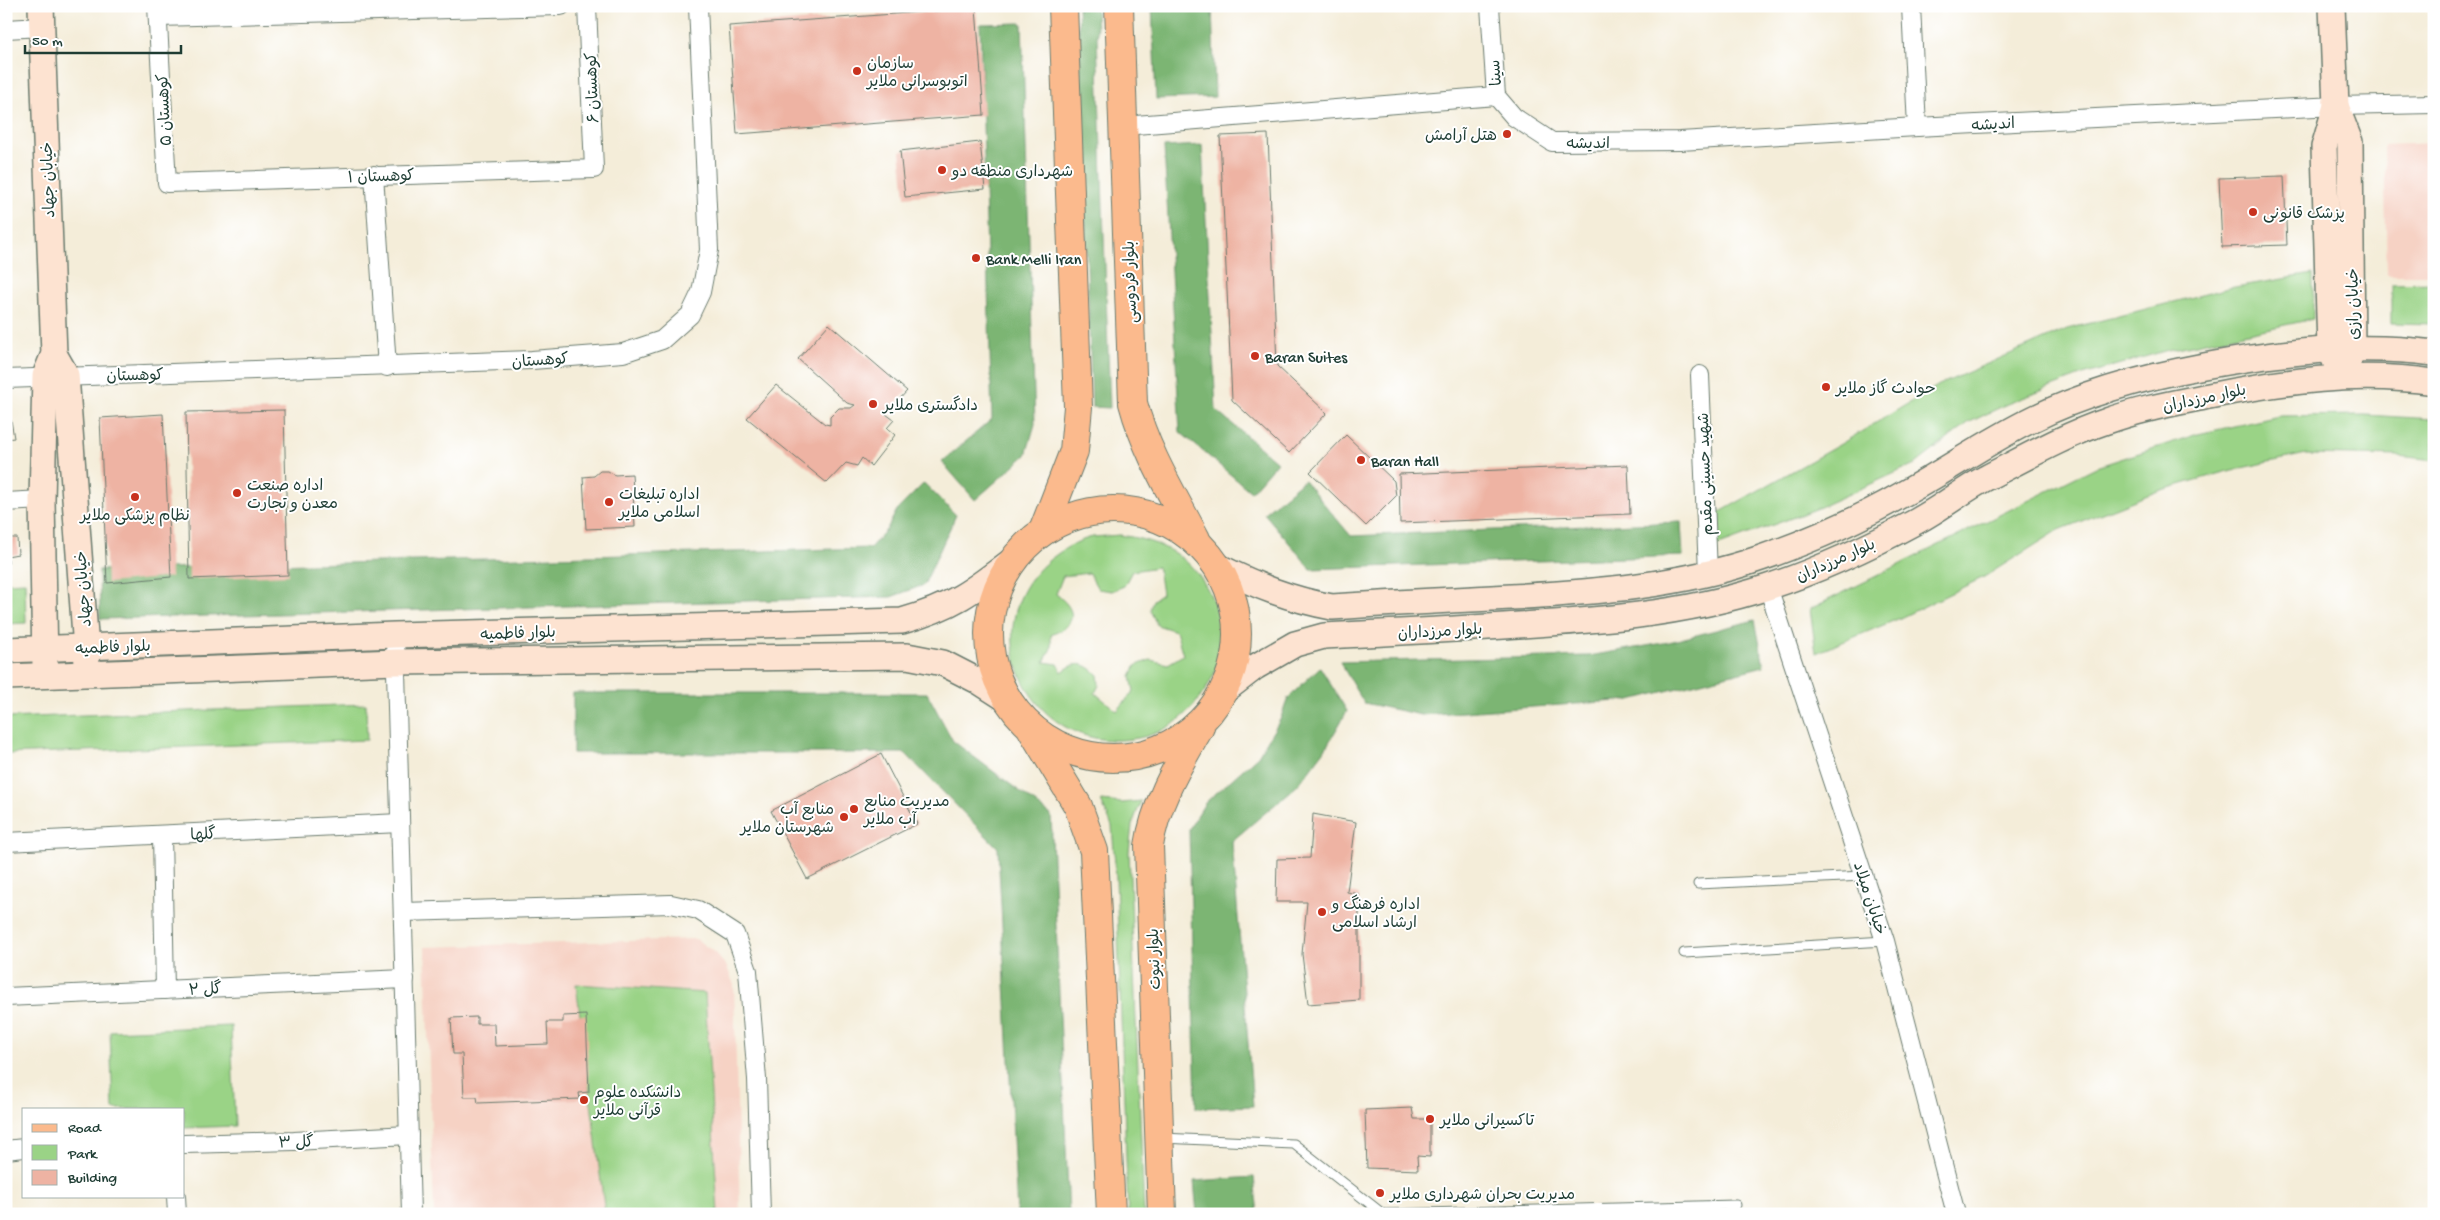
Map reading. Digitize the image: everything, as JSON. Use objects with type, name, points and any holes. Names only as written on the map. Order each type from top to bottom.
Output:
[{"type":"main road","points":[[1043,531],[1074,452],[1078,408],[1064,6]]},
{"type":"main road","name":"بلوار فردوسی","points":[[1119,6],[1133,403],[1139,426],[1152,457],[1198,542]]},
{"type":"main road","name":"خیابان رازی","points":[[2332,6],[2336,106],[2324,147],[2343,377]]},
{"type":"main road","name":"خیابان جهاد","points":[[42,17],[55,369],[87,647],[88,674]]},
{"type":"main road","name":"بلوار مرزداران","points":[[1219,567],[1254,584],[1297,601],[1332,607],[1582,593],[1652,584],[1708,573],[1759,559],[1828,533],[1904,494],[2034,418],[2090,394],[2137,380],[2198,367],[2296,352],[2341,349],[2434,353]]},
{"type":"main road","name":"خیابان جهاد","points":[[46,675],[42,500],[55,369]]},
{"type":"main road","name":"بلوار مرزداران","points":[[1224,691],[1255,667],[1295,644],[1324,636],[1575,622],[1645,615],[1714,602],[1768,587],[1840,560],[1919,520],[1992,475],[2063,439],[2107,421],[2162,406],[2247,388],[2318,378],[2343,377],[2434,382]]},
{"type":"main road","points":[[1029,725],[1052,741],[1077,752],[1114,757],[1133,756],[1160,749],[1184,736],[1205,718],[1224,691],[1235,661],[1238,628],[1232,596],[1219,567],[1198,542],[1170,523],[1139,512],[1105,510],[1072,517],[1043,531],[1013,560],[998,586],[993,605],[989,644],[996,673],[1008,700],[1029,725],[1078,806],[1094,851],[1112,1214]]},
{"type":"main road","name":"بلوار فاطمیه","points":[[6,650],[902,621],[932,613],[963,598],[1013,560]]},
{"type":"main road","name":"بلوار فاطمیه","points":[[6,677],[396,662],[907,656],[943,663],[980,682],[1008,700]]},
{"type":"main road","name":"بلوار نبوت","points":[[1162,1214],[1149,846],[1151,830],[1163,798],[1205,718]]},
{"type":"street","points":[[157,12],[561,6]]},
{"type":"street","name":"کوهستان ۶","points":[[587,6],[594,169]]},
{"type":"street","name":"کوهستان","points":[[6,379],[55,369],[387,367],[532,360],[623,353],[662,340],[690,315],[701,292],[709,250],[698,6]]},
{"type":"street","name":"سینا","points":[[1490,6],[1496,96],[1514,118],[1552,142]]},
{"type":"street","points":[[1911,6],[1918,127]]},
{"type":"street","name":"کوهستان ۵","points":[[157,12],[167,183]]},
{"type":"street","points":[[6,29],[42,17]]},
{"type":"street","points":[[1124,126],[1496,96]]},
{"type":"street","name":"اندیشه","points":[[1552,142],[1680,141],[2336,106],[2434,104]]},
{"type":"street","name":"کوهستان ۱","points":[[167,183],[594,169]]},
{"type":"street","points":[[374,175],[387,367]]},
{"type":"street","name":"شهید حسینی مقدم","points":[[1700,375],[1708,573]]},
{"type":"street","points":[[6,502],[42,500]]},
{"type":"street","name":"خیابان میلاد","points":[[1768,587],[1885,941],[1956,1214]]},
{"type":"street","points":[[395,636],[411,1214]]},
{"type":"street","name":"گلها","points":[[6,842],[400,823]]},
{"type":"street","points":[[162,834],[165,990]]},
{"type":"street","points":[[403,912],[671,904],[698,910],[735,934],[748,971],[757,1079],[761,1214]]},
{"type":"street","name":"گل ۲","points":[[6,997],[404,979]]},
{"type":"street","name":"گل ۳","points":[[185,1144],[294,1142],[409,1135]]},
{"type":"street","points":[[6,1150],[22,1148]]},
{"type":"street","points":[[176,1198],[177,1214]]},
{"type":"lane","points":[[1698,884],[1864,876]]},
{"type":"lane","points":[[1684,953],[1885,941]]},
{"type":"lane","points":[[1159,1138],[1294,1144],[1384,1214],[1736,1206]]},
{"type":"shaded area","points":[[2434,143],[2434,275],[2387,275],[2384,145]]},
{"type":"shaded area","name":"دانشکده علوم قرآنی ملایر","points":[[696,939],[715,953],[727,967],[734,985],[740,1214],[434,1214],[425,947]]},
{"type":"green space","points":[[1078,6],[1096,6],[1110,408],[1092,407]]},
{"type":"green space","points":[[1152,6],[1212,6],[1215,97],[1156,99]]},
{"type":"green space","points":[[1022,23],[1035,424],[1026,455],[975,500],[942,462],[992,419],[980,24]]},
{"type":"green space","points":[[1202,145],[1216,410],[1277,462],[1251,492],[1180,432],[1164,147]]},
{"type":"green space","points":[[2313,274],[2313,319],[2168,350],[2083,375],[2007,404],[1968,423],[1917,463],[1816,509],[1711,548],[1706,520],[1839,445],[1939,385],[2067,329],[2229,288]]},
{"type":"green space","points":[[2434,283],[2434,324],[2392,323],[2392,284]]},
{"type":"green space","points":[[2365,415],[2434,419],[2434,460],[2399,456],[2306,454],[2224,472],[2158,491],[2059,530],[1984,577],[1898,619],[1816,653],[1810,609],[2096,467],[2198,434],[2279,416]]},
{"type":"green space","points":[[1304,480],[1351,536],[1681,522],[1683,556],[1311,569],[1264,513]]},
{"type":"green space","points":[[924,483],[956,515],[924,585],[891,597],[100,619],[99,570],[870,548],[887,529],[897,510]]},
{"type":"green space","points":[[1120,535],[1149,541],[1170,550],[1189,565],[1201,578],[1210,593],[1216,610],[1221,645],[1218,662],[1212,678],[1198,701],[1180,719],[1158,732],[1146,736],[1132,739],[1095,738],[1063,725],[1038,704],[1021,676],[1013,645],[1015,612],[1029,582],[1064,549],[1093,537]],"holes":[[[1158,567],[1162,594],[1153,600],[1150,610],[1157,625],[1176,631],[1183,655],[1168,664],[1150,660],[1135,666],[1131,677],[1134,691],[1117,711],[1095,693],[1099,685],[1098,675],[1085,665],[1072,666],[1062,672],[1058,664],[1044,662],[1051,648],[1051,635],[1066,626],[1072,616],[1068,606],[1056,594],[1063,576],[1089,573],[1098,589],[1112,591],[1124,586],[1132,571]]]},
{"type":"green space","points":[[25,582],[26,623],[6,624],[6,583]]},
{"type":"green space","points":[[1755,620],[1764,666],[1631,700],[1421,715],[1364,703],[1340,662],[1589,656],[1669,642]]},
{"type":"green space","points":[[1320,667],[1347,711],[1324,751],[1298,785],[1232,841],[1253,1106],[1196,1108],[1189,829],[1205,803],[1258,756],[1280,720],[1288,698]]},
{"type":"green space","points":[[573,693],[927,693],[953,741],[1051,815],[1069,1214],[1017,1214],[998,848],[905,753],[573,753]]},
{"type":"green space","points":[[366,704],[367,740],[6,754],[6,718]]},
{"type":"green space","points":[[1101,801],[1122,803],[1141,801],[1132,825],[1129,852],[1144,1214],[1128,1214],[1116,877],[1112,826]]},
{"type":"green space","points":[[576,984],[705,993],[718,1214],[605,1214]]},
{"type":"green space","points":[[231,1026],[235,1126],[185,1128],[185,1108],[113,1108],[110,1031]]},
{"type":"green space","points":[[1254,1177],[1258,1214],[1197,1214],[1194,1181]]},
{"type":"building","name":"سازمان اتوبوسرانی ملایر","points":[[976,8],[984,115],[737,134],[729,26]]},
{"type":"building","points":[[1268,134],[1277,366],[1327,413],[1289,453],[1232,400],[1220,136]]},
{"type":"building","name":"شهرداری منطقه دو","points":[[980,142],[985,189],[905,197],[900,151]]},
{"type":"building","name":"پزشک قانونی","points":[[2284,176],[2287,245],[2222,247],[2219,178]]},
{"type":"building","name":"دادگستری ملایر","points":[[829,324],[907,391],[886,414],[894,420],[887,428],[895,435],[871,466],[862,458],[857,466],[846,463],[827,483],[747,418],[776,385],[825,424],[830,425],[830,417],[839,408],[851,408],[855,405],[847,403],[798,359]]},
{"type":"building","name":"اداره صنعت معدن و تجارت","points":[[284,410],[288,575],[189,579],[186,412]]},
{"type":"building","name":"نظام پزشکی ملایر","points":[[163,414],[171,577],[107,583],[100,418]]},
{"type":"building","points":[[11,420],[14,438],[6,439],[6,422]]},
{"type":"building","points":[[1346,435],[1394,481],[1396,496],[1366,526],[1310,472]]},
{"type":"building","points":[[1628,465],[1630,514],[1400,523],[1399,474]]},
{"type":"building","name":"اداره تبلیغات اسلامی ملایر","points":[[600,471],[608,471],[615,475],[632,474],[635,527],[586,529],[583,477],[594,476]]},
{"type":"building","points":[[10,527],[11,538],[17,538],[18,554],[7,556],[9,563],[6,563],[6,528]]},
{"type":"building","name":"منابع آب شهرستان ملایر","points":[[881,754],[917,824],[807,879],[771,811]]},
{"type":"building","points":[[1313,814],[1356,822],[1347,892],[1359,894],[1359,1000],[1308,1004],[1302,954],[1307,902],[1276,902],[1277,859],[1310,858]]},
{"type":"building","points":[[586,1015],[589,1092],[579,1093],[580,1099],[478,1103],[477,1097],[464,1097],[462,1054],[453,1054],[451,1018],[477,1017],[477,1024],[494,1024],[495,1046],[548,1044],[547,1022],[563,1022],[563,1016]]},
{"type":"building","name":"تاکسیرانی ملایر","points":[[1412,1108],[1414,1119],[1430,1119],[1430,1157],[1417,1156],[1418,1170],[1367,1168],[1365,1110]]},
{"type":"place","name":"سازمان اتوبوسرانی ملایر","points":[[857,71]]},
{"type":"place","name":"هتل آرامش","points":[[1507,134]]},
{"type":"place","name":"شهرداری منطقه دو","points":[[942,170]]},
{"type":"place","name":"پزشک قانونی","points":[[2253,212]]},
{"type":"place","name":"Bank Melli Iran","points":[[976,258]]},
{"type":"place","name":"Baran Suites","points":[[1255,356]]},
{"type":"place","name":"حوادث گاز ملایر","points":[[1826,387]]},
{"type":"place","name":"دادگستری ملایر","points":[[873,404]]},
{"type":"place","name":"Baran Hall","points":[[1361,460]]},
{"type":"place","name":"اداره صنعت معدن و تجارت","points":[[237,493]]},
{"type":"place","name":"نظام پزشکی ملایر","points":[[135,497]]},
{"type":"place","name":"اداره تبلیغات اسلامی ملایر","points":[[609,502]]},
{"type":"place","name":"مدیریت منابع آب ملایر","points":[[854,809]]},
{"type":"place","name":"منابع آب شهرستان ملایر","points":[[844,817]]},
{"type":"place","name":"اداره فرهنگ و ارشاد اسلامی","points":[[1322,912]]},
{"type":"place","name":"دانشکده علوم قرآنی ملایر","points":[[584,1100]]},
{"type":"place","name":"تاکسیرانی ملایر","points":[[1430,1119]]},
{"type":"place","name":"مدیریت بحران شهرداری ملایر","points":[[1380,1193]]}]
